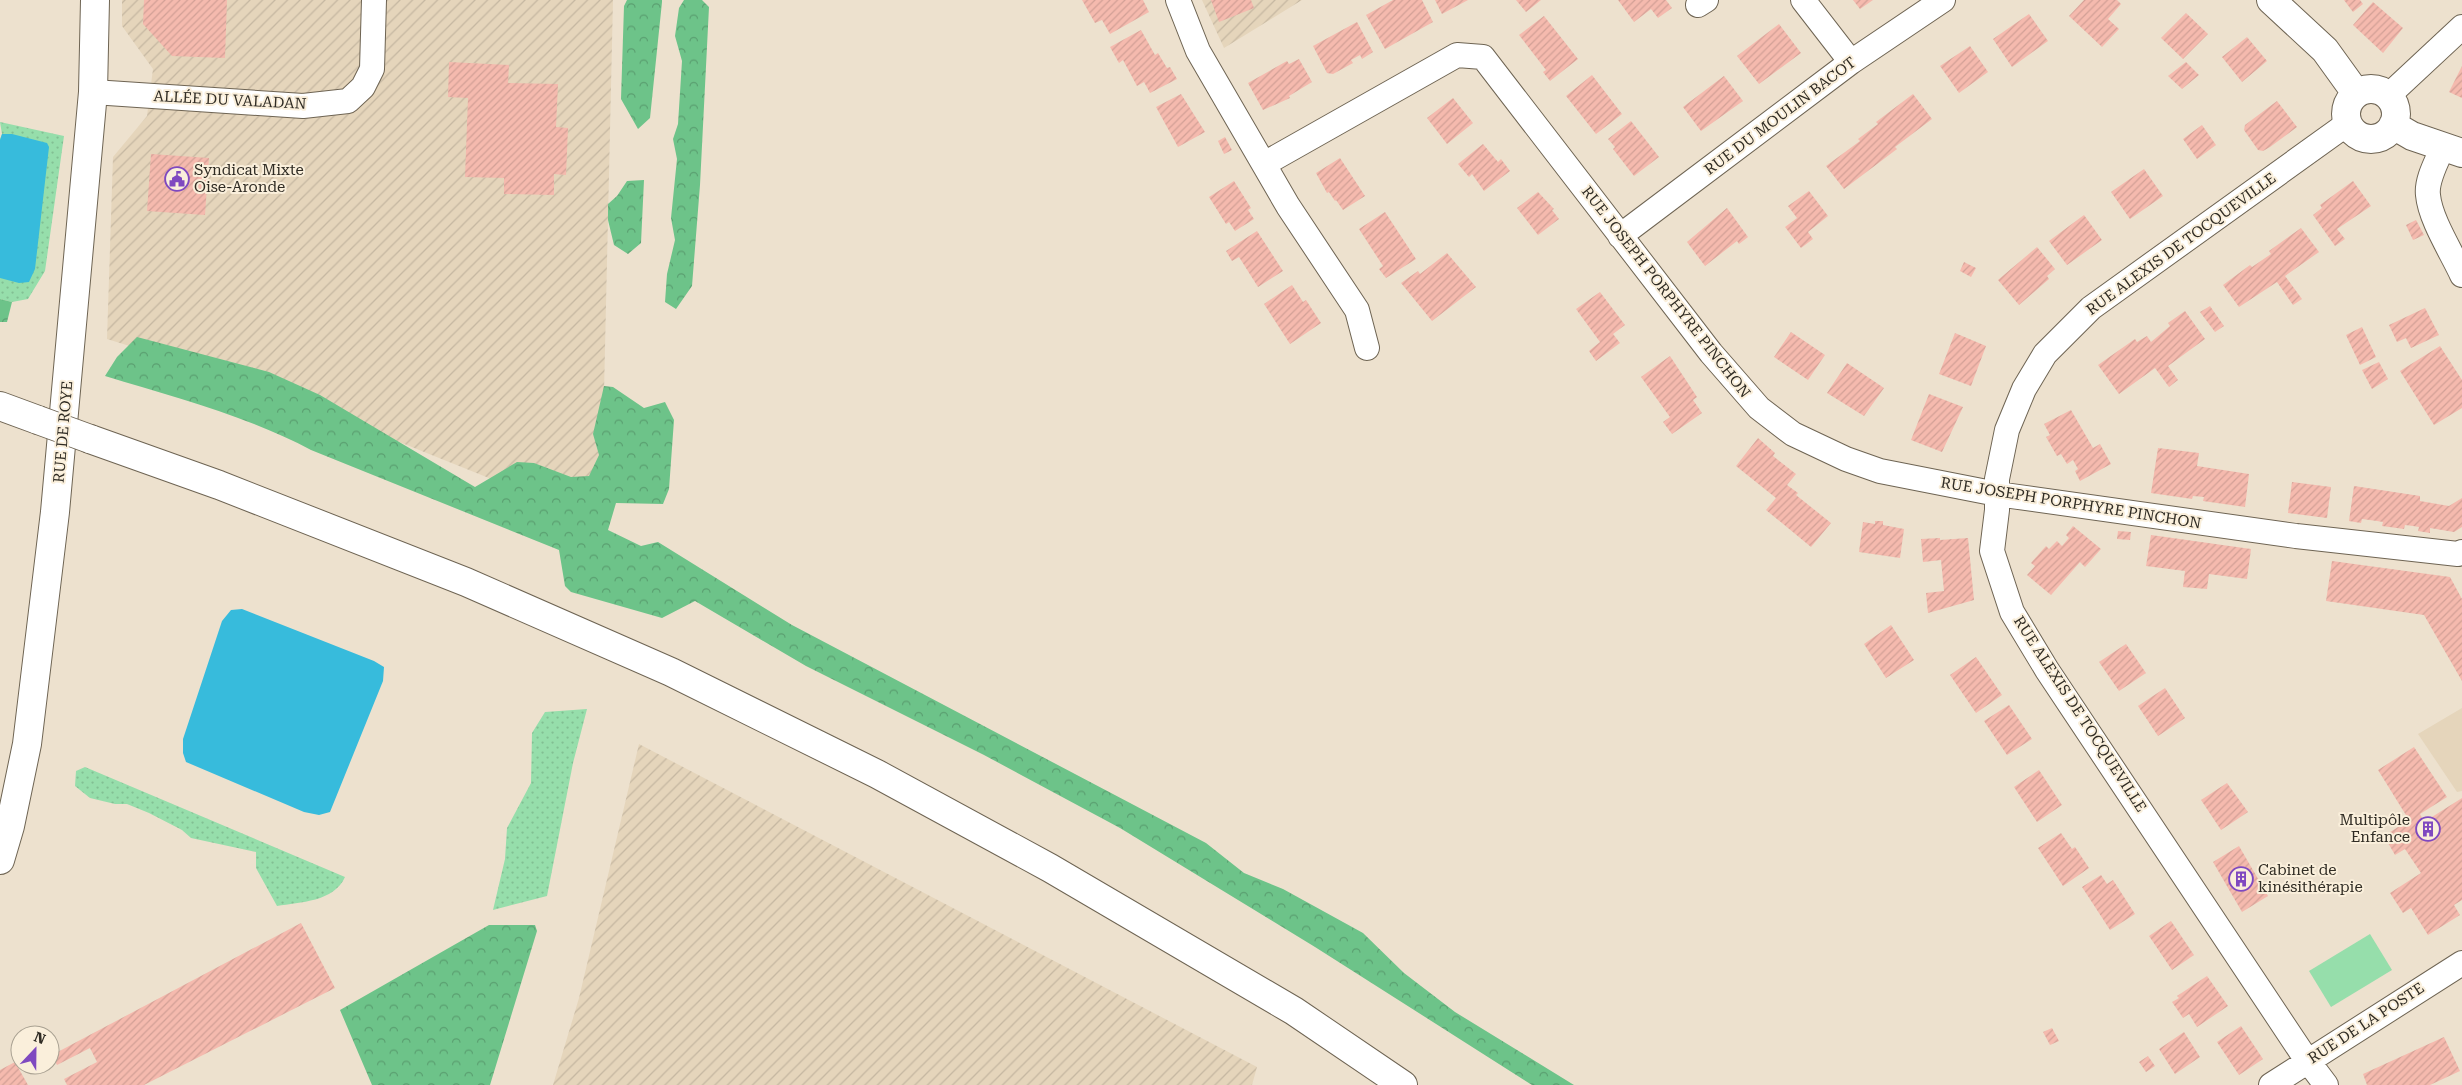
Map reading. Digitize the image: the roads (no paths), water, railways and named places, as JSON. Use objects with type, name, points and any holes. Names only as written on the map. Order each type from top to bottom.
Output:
[{"type":"main road","name":"RUE DE ROYE","points":[[0,860],[10,826],[27,744],[56,512],[93,92],[95,0]]},
{"type":"main road","points":[[2271,0],[2326,50],[2356,93]]},
{"type":"main road","points":[[2369,89],[2383,92],[2388,96],[2396,110],[2394,125],[2382,136],[2366,139],[2358,136],[2347,124],[2346,107],[2356,93],[2369,89]]},
{"type":"main road","points":[[2394,125],[2412,136],[2453,150]]},
{"type":"main road","points":[[0,406],[335,529],[466,582],[629,653],[877,774],[1050,868],[1294,1011],[1403,1085]]},
{"type":"street","name":"ALLÉE DU VALADAN","points":[[93,92],[303,106],[348,102],[363,87],[372,69],[374,0]]},
{"type":"street","points":[[1178,0],[1198,50],[1288,206],[1358,310],[1367,348]]},
{"type":"street","points":[[1803,0],[1851,62]]},
{"type":"street","name":"RUE DU MOULIN BACOT","points":[[1620,236],[1851,62],[1943,0]]},
{"type":"street","points":[[2388,96],[2462,28]]},
{"type":"street","name":"RUE JOSEPH PORPHYRE PINCHON","points":[[1264,164],[1457,55],[1483,57],[1711,353],[1759,408],[1793,434],[1846,459],[1880,471],[1997,494],[2296,536],[2461,556]]},
{"type":"street","name":"RUE ALEXIS DE TOCQUEVILLE","points":[[2326,1085],[2307,1061],[2047,670],[2012,612],[1992,551],[1997,494],[1996,479],[2008,430],[2024,389],[2045,354],[2091,308],[2347,124]]},
{"type":"street","points":[[2453,150],[2430,180],[2428,195],[2434,216],[2462,275]]},
{"type":"street","name":"RUE DE LA POSTE","points":[[2271,1085],[2462,963]]},
{"type":"water","points":[[2,134],[12,134],[47,143],[49,147],[35,269],[29,282],[19,283],[0,278],[0,140]]},
{"type":"water","points":[[242,609],[374,661],[384,667],[383,681],[330,812],[319,815],[304,812],[186,762],[183,753],[183,739],[222,621],[231,610]]},
{"type":"place","name":"Syndicat Mixte Oise-Aronde","points":[[177,179]]},
{"type":"place","name":"Multipôle Enfance","points":[[2428,829]]},
{"type":"place","name":"Cabinet de kinésithérapie","points":[[2241,879]]}]
